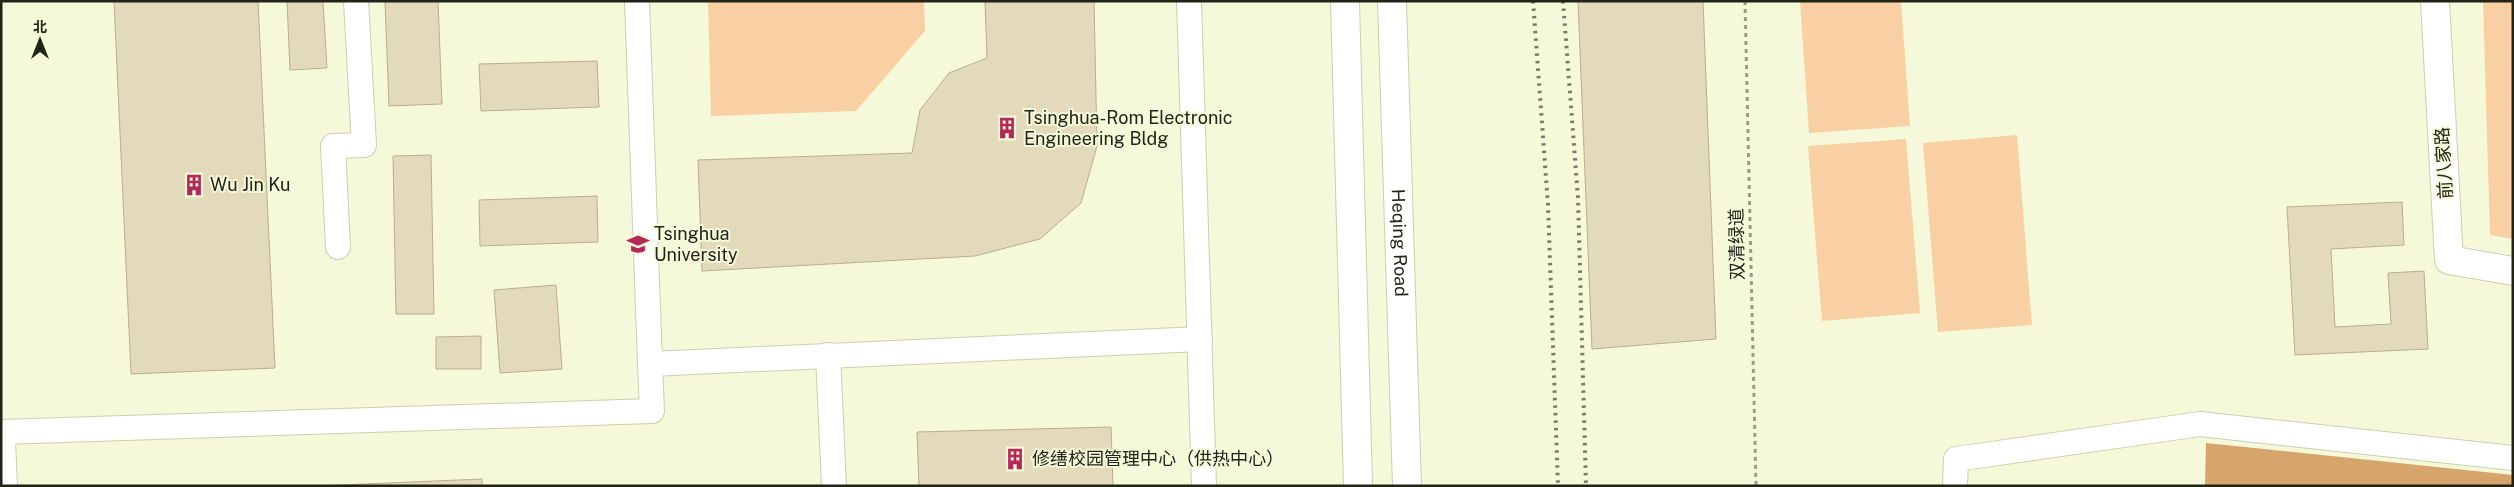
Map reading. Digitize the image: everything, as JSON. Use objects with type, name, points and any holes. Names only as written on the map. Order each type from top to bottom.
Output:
[{"type":"main road","points":[[1345,1],[1358,486]]},
{"type":"main road","name":"Heqing Road","points":[[1392,1],[1407,486]]},
{"type":"main road","name":"前八家路","points":[[2435,1],[2449,260],[2513,271]]},
{"type":"main road","points":[[1,441],[3,486]]},
{"type":"lane","points":[[338,247],[332,146],[364,145],[356,1]]},
{"type":"lane","points":[[1,432],[652,411],[637,1]]},
{"type":"lane","points":[[1189,1],[1204,486]]},
{"type":"lane","points":[[650,364],[1200,340]]},
{"type":"lane","points":[[828,355],[834,486]]},
{"type":"lane","points":[[1955,486],[1956,459],[2200,424],[2513,458]]},
{"type":"path","name":"双清绿道","points":[[1745,1],[1756,486]]},
{"type":"shaded area","points":[[708,1],[924,1],[925,31],[856,111],[711,116]]},
{"type":"shaded area","points":[[1800,1],[1901,1],[1910,126],[1809,133]]},
{"type":"shaded area","points":[[2483,1],[2513,1],[2513,239],[2490,235]]},
{"type":"shaded area","points":[[2017,135],[2032,325],[1938,332],[1923,143]]},
{"type":"shaded area","points":[[1906,139],[1920,313],[1822,321],[1808,146]]},
{"type":"shaded area","points":[[2206,443],[2513,475],[2513,486],[2205,486]]},
{"type":"building","name":"Wu Jin Ku","points":[[114,1],[258,1],[275,368],[131,374]]},
{"type":"building","points":[[287,1],[323,1],[327,68],[290,70]]},
{"type":"building","points":[[385,1],[438,1],[442,104],[389,106]]},
{"type":"building","name":"Tsinghua-Rom Electronic Engineering Bldg","points":[[985,1],[1094,1],[1097,146],[1081,203],[1040,239],[975,256],[702,271],[698,160],[912,153],[920,110],[949,73],[987,58]]},
{"type":"building","points":[[1578,1],[1703,1],[1716,339],[1592,349]]},
{"type":"building","points":[[597,61],[599,107],[481,111],[479,64]]},
{"type":"building","points":[[431,155],[434,314],[396,314],[393,156]]},
{"type":"building","points":[[597,196],[598,242],[480,246],[479,200]]},
{"type":"building","points":[[2402,202],[2404,245],[2331,249],[2335,327],[2391,324],[2388,273],[2424,271],[2428,349],[2295,355],[2287,207]]},
{"type":"building","points":[[556,285],[562,369],[500,373],[494,290]]},
{"type":"building","points":[[481,336],[481,369],[436,369],[436,337]]},
{"type":"building","name":"修缮校园管理中心（供热中心）","points":[[1111,427],[1113,486],[919,486],[917,432]]},
{"type":"building","points":[[482,479],[482,486],[317,486]]},
{"type":"railway","points":[[1533,1],[1548,205],[1558,486]]},
{"type":"railway","points":[[1563,1],[1578,198],[1586,486]]},
{"type":"place","name":"Tsinghua-Rom Electronic Engineering Bldg","points":[[1007,128]]},
{"type":"place","name":"Wu Jin Ku","points":[[194,185]]},
{"type":"place","name":"Tsinghua University","points":[[638,244]]},
{"type":"place","name":"修缮校园管理中心（供热中心）","points":[[1015,459]]}]
